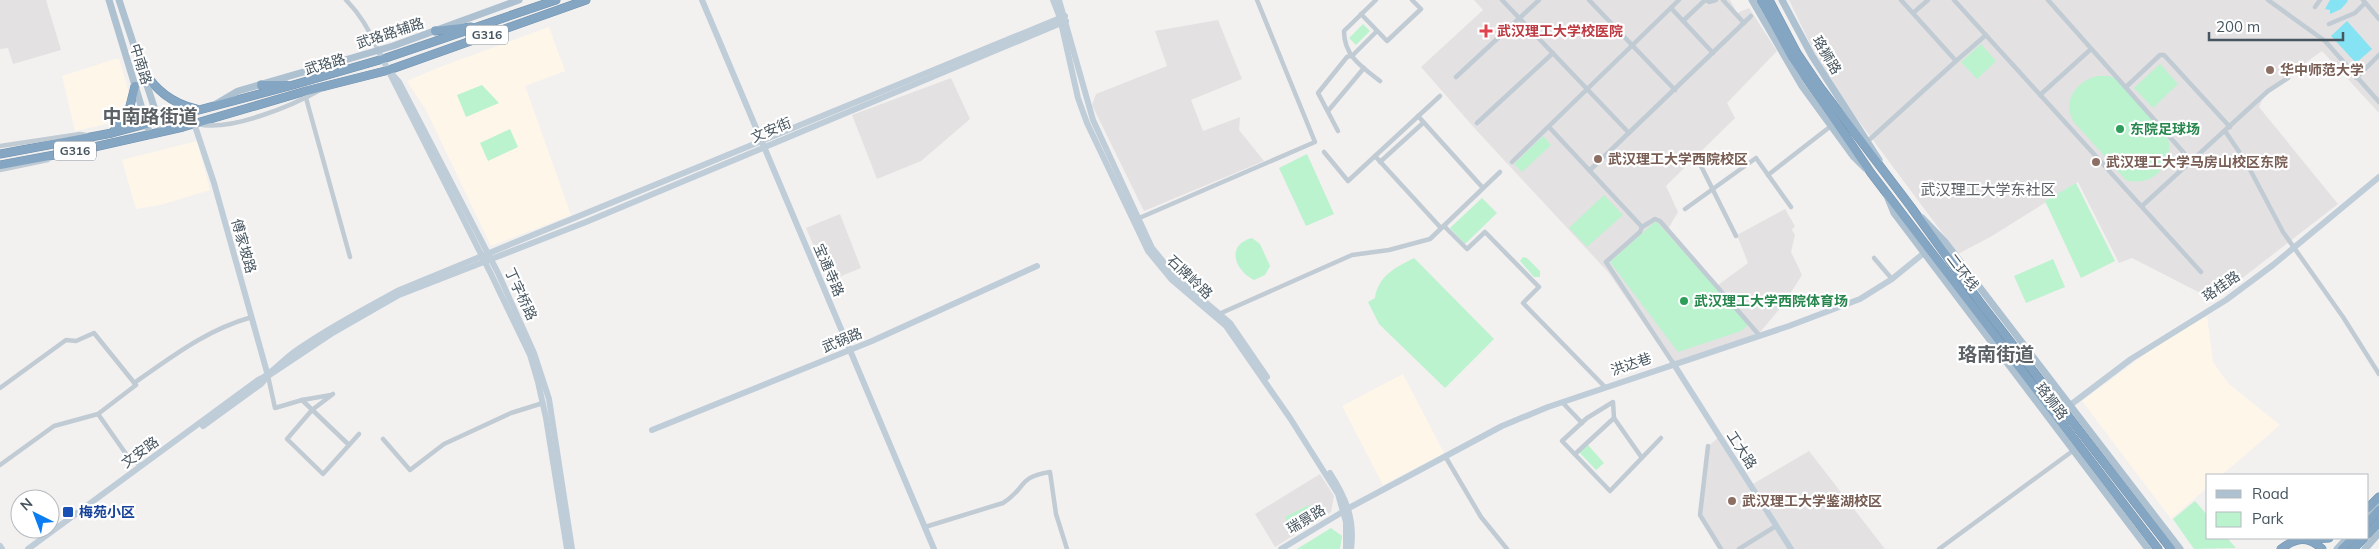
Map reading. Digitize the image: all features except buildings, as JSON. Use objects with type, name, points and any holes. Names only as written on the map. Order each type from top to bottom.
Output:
[{"type":"highway","name":"武珞路","points":[[0,154],[112,133],[293,85],[383,59],[485,26],[556,0]]},
{"type":"highway","name":"武珞路","points":[[0,164],[81,150],[150,135],[330,84],[388,70],[586,0]]},
{"type":"highway","name":"二环线","points":[[1769,0],[1797,53],[1843,117],[1911,206],[1979,301],[2171,549]]},
{"type":"highway","points":[[1774,0],[1801,52],[1843,117]]},
{"type":"highway","name":"二环线","points":[[1756,1],[1796,64],[1871,173],[2158,549]]},
{"type":"highway","points":[[435,31],[485,26]]},
{"type":"highway","points":[[142,69],[161,94],[180,104],[198,110]]},
{"type":"highway","points":[[261,85],[293,85]]},
{"type":"highway","points":[[112,133],[128,114],[135,86]]},
{"type":"highway","points":[[2369,507],[2379,497]]},
{"type":"highway","points":[[2369,521],[2379,510]]},
{"type":"highway","points":[[2369,533],[2379,522]]},
{"type":"highway","points":[[2280,549],[2289,542],[2306,539],[2322,549]]},
{"type":"highway","points":[[2342,549],[2352,539]]},
{"type":"highway","points":[[2353,549],[2363,539]]},
{"type":"main road","name":"中南路","points":[[109,0],[150,135]]},
{"type":"main road","name":"中南路","points":[[120,0],[162,132]]},
{"type":"main road","name":"武珞路辅路","points":[[212,107],[238,92],[378,50],[519,0]]},
{"type":"main road","name":"宝通寺路","points":[[702,0],[934,549]]},
{"type":"main road","name":"石牌岭路","points":[[1053,0],[1063,19]]},
{"type":"main road","name":"石牌岭路","points":[[1059,0],[1077,93],[1087,123],[1136,219],[1148,251],[1176,284],[1217,315],[1233,334],[1290,418],[1347,510],[1353,532],[1351,549]]},
{"type":"main road","name":"珞狮路","points":[[1782,0],[1812,56],[1868,141],[1884,171]]},
{"type":"main road","points":[[1756,1],[1788,64],[1853,156],[1871,173]]},
{"type":"main road","name":"文安街","points":[[486,258],[763,144],[862,98],[1063,19]]},
{"type":"main road","name":"丁字桥路","points":[[378,50],[392,82],[531,345],[552,415],[572,549]]},
{"type":"main road","name":"傅家坡路","points":[[194,123],[268,376]]},
{"type":"main road","name":"珞桂路","points":[[2070,406],[2131,358],[2226,300],[2295,247],[2379,178]]},
{"type":"main road","name":"珞狮路","points":[[1886,193],[1894,213],[2148,549]]},
{"type":"main road","name":"珞狮路","points":[[1911,206],[1945,242],[2180,549]]},
{"type":"main road","name":"洪达巷","points":[[1347,510],[1502,426],[1562,402],[1673,363],[1760,336],[1852,302],[1892,278],[1924,253]]},
{"type":"main road","name":"丁字桥路","points":[[486,258],[530,355],[543,403],[567,549]]},
{"type":"main road","name":"文安路","points":[[35,549],[261,384],[278,364],[298,349],[396,291],[486,258]]},
{"type":"main road","name":"武锅路","points":[[652,430],[850,350],[1038,266]]},
{"type":"main road","name":"工大路","points":[[1673,363],[1791,549]]},
{"type":"main road","name":"文安路","points":[[28,549],[258,380],[268,376]]},
{"type":"main road","points":[[2369,515],[2379,504]]},
{"type":"main road","name":"石牌岭路","points":[[1346,549],[1347,510]]},
{"type":"main road","name":"瑞景路","points":[[1281,549],[1347,510]]},
{"type":"main road","points":[[2365,549],[2379,533]]},
{"type":"main road","points":[[2337,549],[2347,539]]},
{"type":"street","points":[[346,0],[356,10],[370,31],[378,50]]},
{"type":"street","points":[[1136,219],[1315,142],[1257,0]]},
{"type":"street","points":[[1376,0],[1344,31],[1345,45],[1350,56],[1380,81]]},
{"type":"street","points":[[1361,14],[1387,41],[1421,9],[1412,0]]},
{"type":"street","points":[[1502,0],[1629,133]]},
{"type":"street","points":[[1456,77],[1539,0]]},
{"type":"street","points":[[1589,0],[1674,90]]},
{"type":"street","points":[[1512,162],[1679,0]]},
{"type":"street","points":[[1683,21],[1706,0],[1709,2],[1716,0]]},
{"type":"street","points":[[1723,0],[1744,23]]},
{"type":"street","points":[[1901,0],[1956,62]]},
{"type":"street","points":[[1913,13],[1928,0]]},
{"type":"street","points":[[1954,0],[2201,272]]},
{"type":"street","points":[[2048,0],[2192,162]]},
{"type":"street","points":[[2268,0],[2325,41],[2379,102]]},
{"type":"street","points":[[2315,7],[2320,0]]},
{"type":"street","points":[[2329,24],[2355,13],[2364,2],[2379,19]]},
{"type":"street","points":[[1671,8],[1713,53]]},
{"type":"street","points":[[1590,170],[1751,16]]},
{"type":"street","points":[[1338,131],[1318,93],[1350,56],[1377,31]]},
{"type":"street","points":[[1868,141],[1986,35]]},
{"type":"street","points":[[2040,95],[2091,48]]},
{"type":"street","points":[[1477,123],[1553,53]]},
{"type":"street","points":[[2126,87],[2160,55],[2164,55],[2230,127]]},
{"type":"street","points":[[2356,78],[2379,55]]},
{"type":"street","points":[[1328,112],[1364,68]]},
{"type":"street","points":[[2142,206],[2268,91],[2288,78]]},
{"type":"street","name":"武珞路","points":[[194,123],[218,127],[287,107],[330,84]]},
{"type":"street","points":[[1324,152],[1348,181],[1440,96]]},
{"type":"street","points":[[306,98],[350,257]]},
{"type":"street","points":[[1418,116],[1483,188]]},
{"type":"street","points":[[1380,162],[1423,123]]},
{"type":"street","points":[[1768,175],[1831,126]]},
{"type":"street","points":[[1549,127],[1642,227]]},
{"type":"street","points":[[2225,131],[2246,162],[2283,232],[2295,247],[2379,374]]},
{"type":"street","name":"武珞路","points":[[0,146],[80,134],[95,136]]},
{"type":"street","name":"武珞路","points":[[0,170],[57,158],[81,150]]},
{"type":"street","points":[[1375,156],[1443,227],[1467,249],[1485,232],[1539,287],[1523,304],[1605,387]]},
{"type":"street","points":[[1686,209],[1756,158],[1792,207]]},
{"type":"street","points":[[1698,160],[1736,236]]},
{"type":"street","points":[[1217,315],[1352,255],[1390,250],[1430,239],[1500,172]]},
{"type":"street","points":[[1673,363],[1606,262],[1640,232],[1642,227],[1655,219],[1660,221],[1760,336]]},
{"type":"street","points":[[1874,258],[1892,278]]},
{"type":"street","points":[[134,383],[199,337],[232,322],[252,317]]},
{"type":"street","points":[[0,388],[66,340],[76,341],[94,333],[136,385],[98,414],[54,426],[0,465]]},
{"type":"street","points":[[268,376],[275,408],[333,394],[312,410],[287,439],[323,474],[359,434]]},
{"type":"street","points":[[302,400],[349,445]]},
{"type":"street","points":[[1562,402],[1582,423]]},
{"type":"street","points":[[1642,458],[1614,418],[1612,402],[1582,423],[1562,441],[1610,491],[1642,458],[1661,438]]},
{"type":"street","points":[[383,440],[410,470],[444,444],[510,413],[543,403]]},
{"type":"street","points":[[98,414],[130,461],[143,465]]},
{"type":"street","points":[[1575,454],[1614,418]]},
{"type":"street","points":[[1708,446],[1700,515],[1721,549]]},
{"type":"street","points":[[1939,549],[2074,450]]},
{"type":"street","points":[[1445,456],[1481,517],[1507,549]]},
{"type":"street","points":[[925,528],[1003,503],[1012,498],[1027,478],[1050,472],[1056,514],[1067,549]]},
{"type":"street","points":[[1740,549],[1776,526]]},
{"type":"shaded area","points":[[0,0],[46,0],[61,50],[13,64],[8,48],[0,49]]},
{"type":"shaded area","name":"武汉理工大学西院校区","points":[[1474,0],[1730,0],[1737,13],[1749,8],[1777,51],[1727,103],[1735,118],[1666,186],[1678,212],[1668,229],[1718,285],[1748,263],[1737,235],[1785,209],[1795,226],[1792,230],[1795,235],[1791,252],[1802,275],[1783,305],[1756,337],[1672,364],[1608,272],[1477,131],[1421,67],[1483,10]]},
{"type":"shaded area","name":"武汉理工大学马房山校区东院","points":[[1789,0],[2379,0],[2379,113],[2322,51],[2267,90],[2259,107],[2338,204],[2214,300],[2132,258],[2119,263],[2078,182],[1992,236],[1958,254],[1852,112],[1815,54]]},
{"type":"shaded area","points":[[1218,20],[1242,79],[1191,100],[1203,131],[1240,117],[1239,130],[1264,161],[1144,211],[1092,105],[1096,94],[1167,66],[1155,31]]},
{"type":"shaded area","points":[[549,27],[565,71],[525,86],[571,215],[491,246],[426,110],[407,81]]},
{"type":"shaded area","points":[[119,59],[129,93],[124,109],[112,123],[75,131],[62,76]]},
{"type":"shaded area","points":[[951,78],[970,119],[921,161],[877,179],[852,115]]},
{"type":"shaded area","points":[[197,141],[210,190],[160,205],[136,209],[122,160]]},
{"type":"shaded area","points":[[840,214],[861,268],[829,281],[806,228]]},
{"type":"shaded area","points":[[2207,316],[2213,362],[2229,384],[2280,425],[2223,474],[2206,474],[2206,489],[2171,519],[2082,401],[2166,339]]},
{"type":"shaded area","points":[[1403,374],[1444,453],[1383,485],[1342,406]]},
{"type":"shaded area","points":[[1719,437],[1753,484],[1809,451],[1885,549],[1718,549],[1699,517],[1707,447]]},
{"type":"shaded area","points":[[1320,474],[1334,496],[1331,512],[1275,547],[1255,514]]},
{"type":"green space","points":[[1363,24],[1370,31],[1356,45],[1349,38]]},
{"type":"green space","points":[[1981,44],[1996,61],[1977,79],[1961,62]]},
{"type":"green space","points":[[2160,64],[2178,84],[2153,108],[2134,88]]},
{"type":"green space","name":"东院足球场","points":[[2097,76],[2115,78],[2168,138],[2168,157],[2159,172],[2153,177],[2136,182],[2126,180],[2073,121],[2069,106],[2073,93],[2077,87]]},
{"type":"green space","points":[[482,85],[499,103],[466,117],[457,95]]},
{"type":"green space","points":[[510,129],[518,147],[488,161],[480,143]]},
{"type":"green space","points":[[1543,136],[1551,145],[1522,172],[1514,164]]},
{"type":"green space","points":[[1307,154],[1334,214],[1306,226],[1279,168]]},
{"type":"green space","points":[[2076,183],[2115,261],[2081,278],[2045,201]]},
{"type":"green space","points":[[1604,195],[1623,215],[1587,247],[1569,228]]},
{"type":"green space","points":[[1482,198],[1497,213],[1465,244],[1450,228]]},
{"type":"green space","name":"武汉理工大学西院体育场","points":[[1656,221],[1748,323],[1741,331],[1678,352],[1610,262]]},
{"type":"green space","points":[[1252,238],[1260,244],[1270,266],[1265,275],[1254,280],[1242,271],[1236,258],[1238,246]]},
{"type":"green space","points":[[1523,257],[1527,258],[1540,271],[1540,277],[1534,277],[1520,261]]},
{"type":"green space","points":[[1414,258],[1494,339],[1445,388],[1379,324],[1368,302],[1375,298],[1380,284],[1389,273]]},
{"type":"green space","points":[[2053,259],[2065,287],[2026,303],[2014,276]]},
{"type":"green space","points":[[1588,445],[1604,463],[1596,470],[1579,452]]},
{"type":"green space","points":[[2195,501],[2206,514],[2206,539],[2228,539],[2236,548],[2194,549],[2173,519]]},
{"type":"green space","points":[[1309,505],[1314,516],[1289,527],[1285,517]]},
{"type":"green space","points":[[1331,528],[1342,536],[1340,549],[1297,549]]},
{"type":"water","points":[[2330,0],[2348,1],[2341,9],[2330,14],[2330,10],[2325,9]]},
{"type":"water","points":[[2347,21],[2372,49],[2356,63],[2331,36]]},
{"type":"place","name":"武汉理工大学校医院","points":[[1486,31]]},
{"type":"place","name":"华中师范大学","points":[[2270,70]]},
{"type":"place","name":"东院足球场","points":[[2120,129]]},
{"type":"place","name":"武汉理工大学西院校区","points":[[1598,159]]},
{"type":"place","name":"武汉理工大学马房山校区东院","points":[[2096,162]]},
{"type":"place","name":"武汉理工大学西院体育场","points":[[1684,301]]},
{"type":"place","name":"武汉理工大学鉴湖校区","points":[[1732,501]]},
{"type":"place","name":"梅苑小区","points":[[68,512]]},
{"type":"district","name":"中南路街道","points":[[150,116]]},
{"type":"district","name":"武汉理工大学东社区","points":[[1988,190]]},
{"type":"district","name":"珞南街道","points":[[1996,354]]}]
